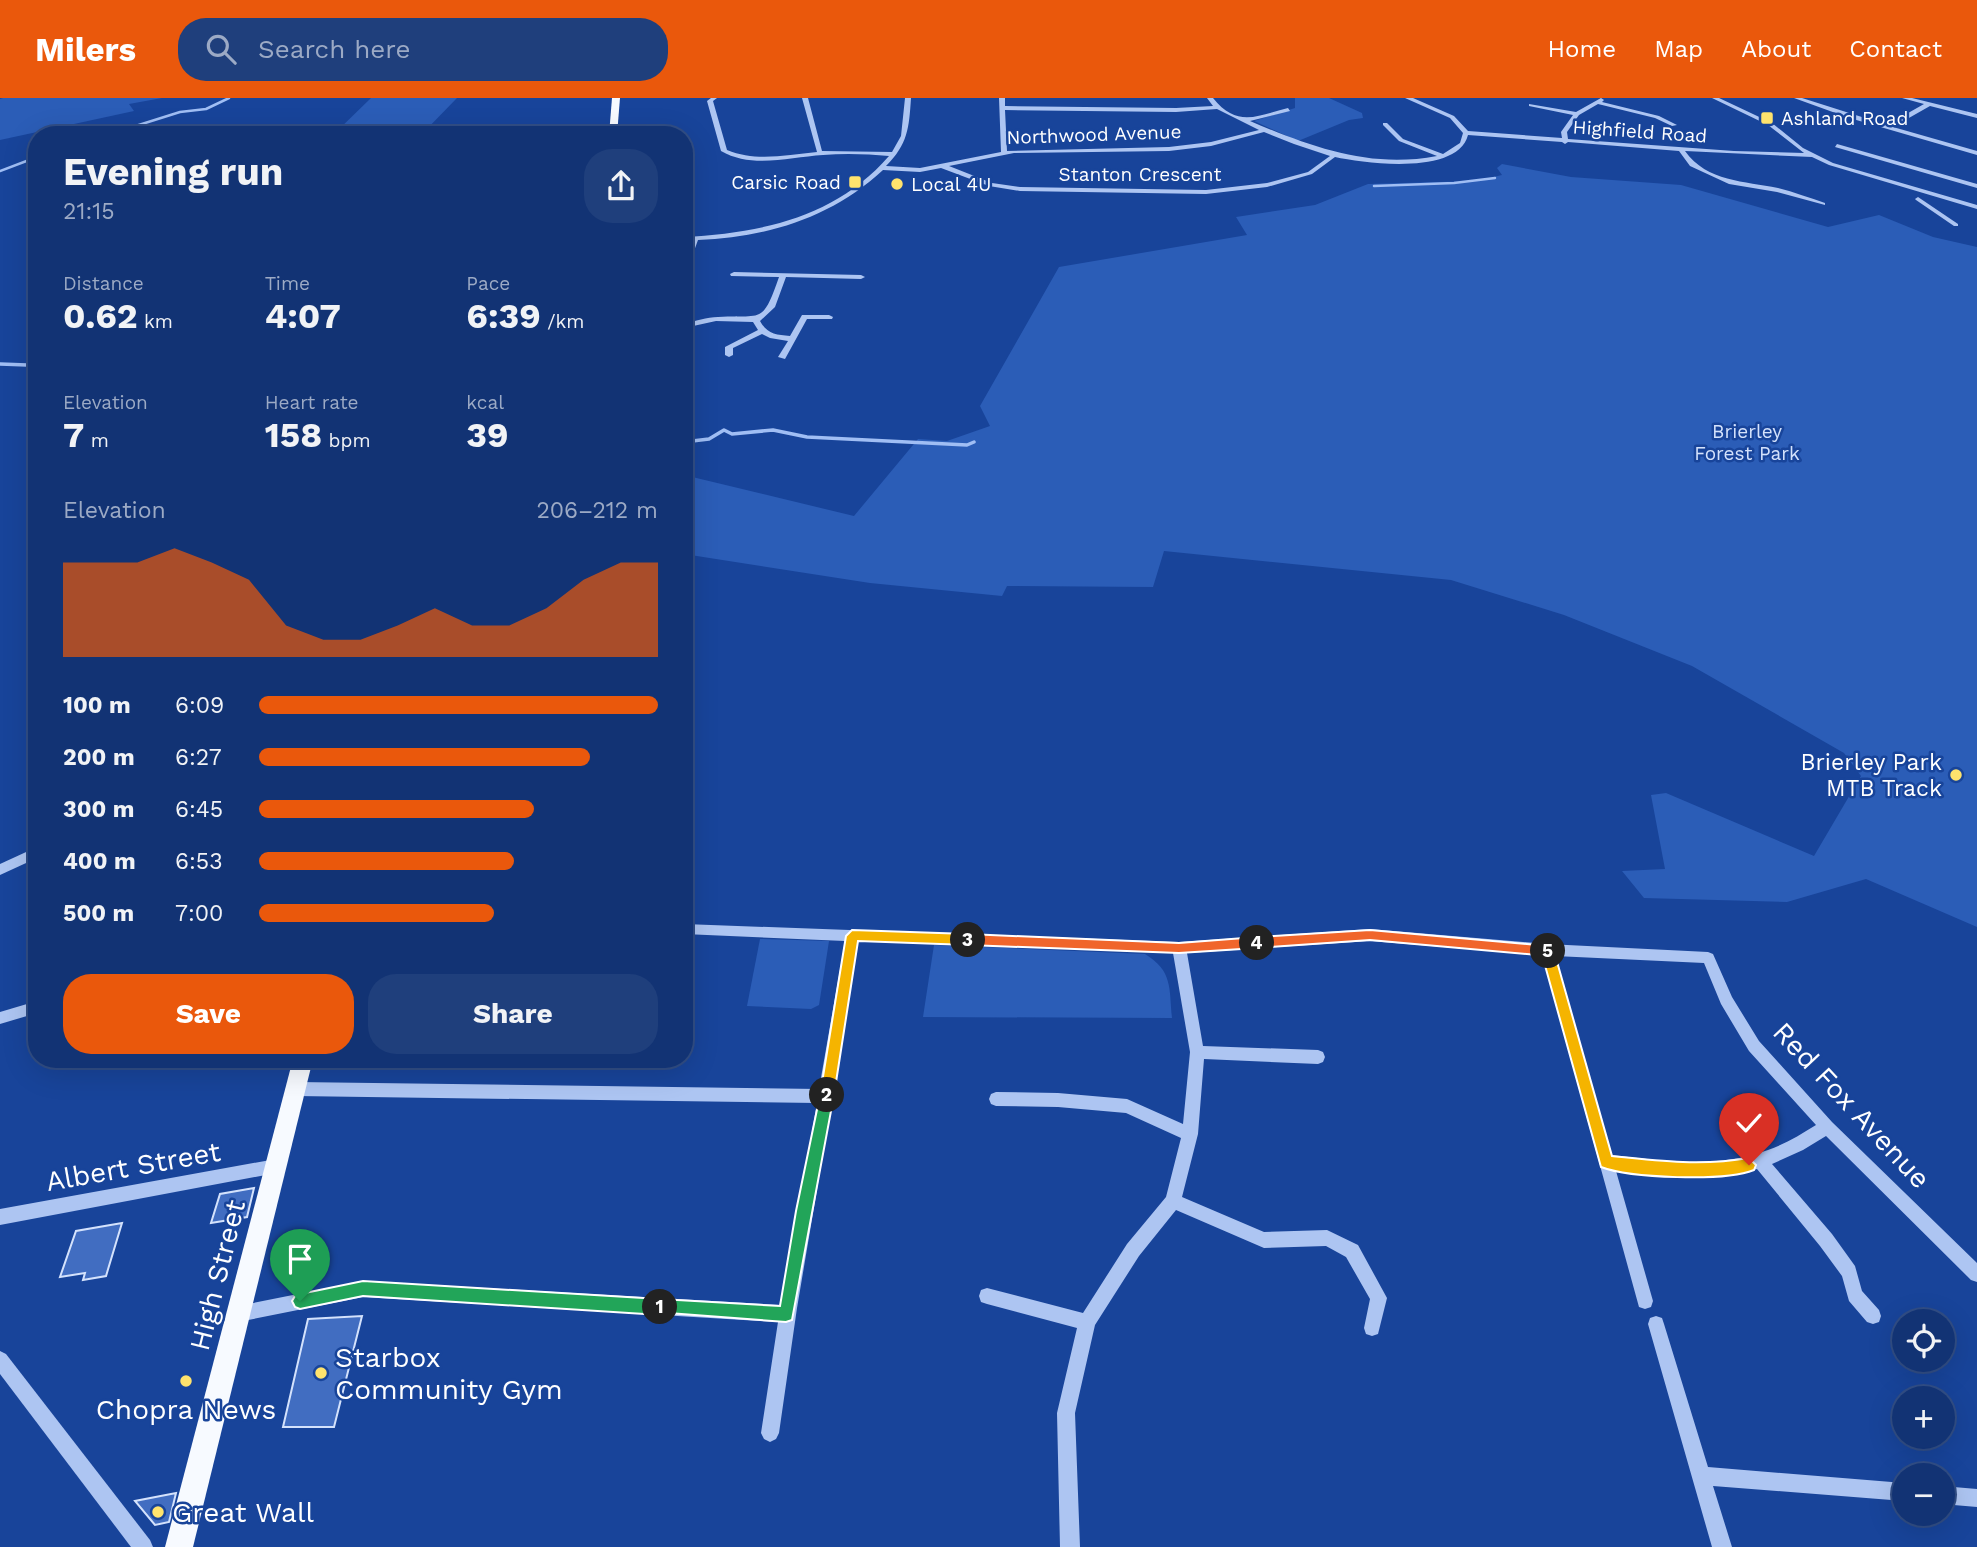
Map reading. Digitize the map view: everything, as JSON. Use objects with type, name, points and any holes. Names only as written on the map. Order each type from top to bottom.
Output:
[{"type":"main road","points":[[614,126],[616,98]]},
{"type":"main road","name":"High Street","points":[[179,1547],[301,1068]]},
{"type":"street","points":[[714,98],[710,101],[724,151],[734,156],[765,159],[854,151],[891,154]]},
{"type":"street","points":[[805,98],[820,153]]},
{"type":"street","points":[[693,244],[695,239],[763,231],[806,219],[843,200],[883,168],[904,138],[908,98]]},
{"type":"street","points":[[1002,98],[1004,153]]},
{"type":"street","points":[[1088,98],[1089,109]]},
{"type":"street","points":[[1210,98],[1217,107],[1245,121],[1299,145],[1333,156],[1385,163],[1416,161],[1444,156],[1464,144],[1466,133],[1452,117],[1408,98]]},
{"type":"street","points":[[1565,142],[1564,132],[1577,114],[1604,98]]},
{"type":"street","points":[[1715,98],[1770,124],[1812,155],[1882,181],[1977,207]]},
{"type":"street","points":[[1797,98],[1977,153]]},
{"type":"street","points":[[1905,98],[1977,116]]},
{"type":"street","points":[[1596,102],[1657,117],[1674,125]]},
{"type":"street","points":[[1888,127],[1928,104]]},
{"type":"street","points":[[1531,105],[1577,114]]},
{"type":"street","points":[[1002,108],[1176,110],[1217,107]]},
{"type":"street","points":[[1245,121],[1289,110]]},
{"type":"street","points":[[1823,124],[1846,115]]},
{"type":"street","points":[[1385,124],[1401,140],[1444,156]]},
{"type":"street","name":"Northwood Avenue","points":[[883,168],[906,171],[1004,153],[1169,149],[1211,144],[1265,130]]},
{"type":"street","name":"Highfield Road","points":[[1466,133],[1565,142],[1786,156],[1812,155]]},
{"type":"street","points":[[1837,146],[1977,186]]},
{"type":"street","points":[[1681,149],[1692,165],[1731,183],[1778,190],[1823,204]]},
{"type":"street","name":"Stanton Crescent","points":[[943,166],[991,185],[1020,189],[1206,192],[1268,185],[1310,173],[1333,156]]},
{"type":"street","points":[[1882,181],[1909,167]]},
{"type":"street","points":[[1918,199],[1956,225]]},
{"type":"street","points":[[1938,212],[1966,204]]},
{"type":"street","points":[[734,274],[783,276],[823,272],[861,277]]},
{"type":"street","points":[[693,324],[716,319],[756,320],[769,313],[783,276]]},
{"type":"street","points":[[782,357],[805,317],[829,317]]},
{"type":"street","points":[[756,320],[761,332],[766,335],[793,339]]},
{"type":"street","points":[[729,355],[729,347],[761,332]]},
{"type":"street","points":[[0,870],[28,856]]},
{"type":"street","points":[[693,929],[1179,948],[1370,935],[1547,950],[1645,1301]]},
{"type":"street","points":[[770,1433],[786,1314],[803,1211],[827,1096],[852,936]]},
{"type":"street","points":[[1070,1547],[1066,1413],[1087,1322],[1133,1250],[1173,1201],[1190,1134],[1197,1052],[1179,948]]},
{"type":"street","name":"Red Fox Avenue","points":[[1547,950],[1708,958],[1726,1000],[1754,1046],[1826,1127],[1977,1274]]},
{"type":"street","points":[[0,1018],[28,1010]]},
{"type":"street","points":[[1197,1052],[1318,1057]]},
{"type":"street","points":[[296,1089],[827,1096]]},
{"type":"street","points":[[996,1098],[1127,1106],[1190,1134]]},
{"type":"street","points":[[1606,1162],[1701,1171],[1733,1168],[1793,1149],[1826,1127]]},
{"type":"street","points":[[1760,1161],[1826,1240],[1849,1272],[1855,1295],[1873,1316]]},
{"type":"street","name":"Albert Street","points":[[0,1217],[276,1166]]},
{"type":"street","points":[[1173,1201],[1264,1240],[1327,1238],[1352,1251],[1380,1298],[1372,1328]]},
{"type":"street","points":[[238,1314],[363,1289],[786,1314]]},
{"type":"street","points":[[987,1296],[1087,1322]]},
{"type":"street","points":[[1656,1324],[1722,1547]]},
{"type":"street","points":[[0,1360],[143,1547]]},
{"type":"street","points":[[1702,1476],[1892,1491]]},
{"type":"street","points":[[1955,1496],[1977,1498]]},
{"type":"green space","points":[[162,98],[129,104],[134,111],[65,126],[28,126],[28,134],[0,140],[0,99]]},
{"type":"green space","points":[[371,98],[457,98],[430,126],[342,126]]},
{"type":"green space","points":[[1295,98],[1329,98],[1362,113],[1363,118],[1349,120],[1298,141],[1254,121],[1295,108]]},
{"type":"green space","name":"Brierley Forest Park","points":[[1502,164],[1571,177],[1681,185],[1828,227],[1879,215],[1933,237],[1977,247],[1977,927],[1866,879],[1787,902],[1644,898],[1622,871],[1665,869],[1651,795],[1666,793],[1814,856],[1861,776],[1844,753],[1692,666],[1564,615],[1451,580],[1164,551],[1153,587],[1007,586],[1002,596],[870,583],[693,555],[693,477],[854,516],[918,439],[947,441],[990,426],[980,406],[1059,267],[1247,235],[1236,217],[1315,205],[1368,184],[1476,181],[1502,175],[1497,168]]},
{"type":"green space","points":[[760,939],[829,941],[819,1005],[811,1009],[747,1006]]},
{"type":"green space","points":[[934,945],[1145,954],[1161,967],[1168,981],[1172,1018],[923,1017]]},
{"type":"building","points":[[254,1188],[247,1217],[211,1223],[220,1194]]},
{"type":"building","points":[[122,1223],[106,1276],[83,1280],[85,1273],[60,1277],[76,1231]]},
{"type":"building","name":"Starbox Community Gym","points":[[362,1316],[334,1427],[283,1427],[308,1319]]},
{"type":"building","name":"Great Wall","points":[[176,1493],[169,1522],[155,1525],[135,1501]]},
{"type":"waterway","points":[[136,126],[180,112],[206,109],[229,98]]},
{"type":"waterway","points":[[0,171],[28,160]]},
{"type":"waterway","points":[[1374,186],[1454,183],[1495,178]]},
{"type":"waterway","points":[[0,364],[28,365]]},
{"type":"waterway","points":[[693,441],[709,439],[724,430],[732,434],[773,430],[807,437],[967,445],[974,442]]},
{"type":"place","name":"Ashland Road","points":[[1767,118]]},
{"type":"place","name":"Carsic Road","points":[[855,182]]},
{"type":"place","name":"Local 4U","points":[[897,184]]},
{"type":"place","name":"Brierley Park MTB Track","points":[[1956,775]]},
{"type":"place","name":"Starbox Community Gym","points":[[321,1373]]},
{"type":"place","name":"Chopra News","points":[[186,1381]]},
{"type":"place","name":"Great Wall","points":[[158,1512]]},
{"type":"route","points":[[300,1301],[363,1289],[786,1314],[803,1211],[827,1096],[852,936],[1179,948],[1370,935],[1547,950],[1606,1162],[1685,1171],[1749,1165]]}]
